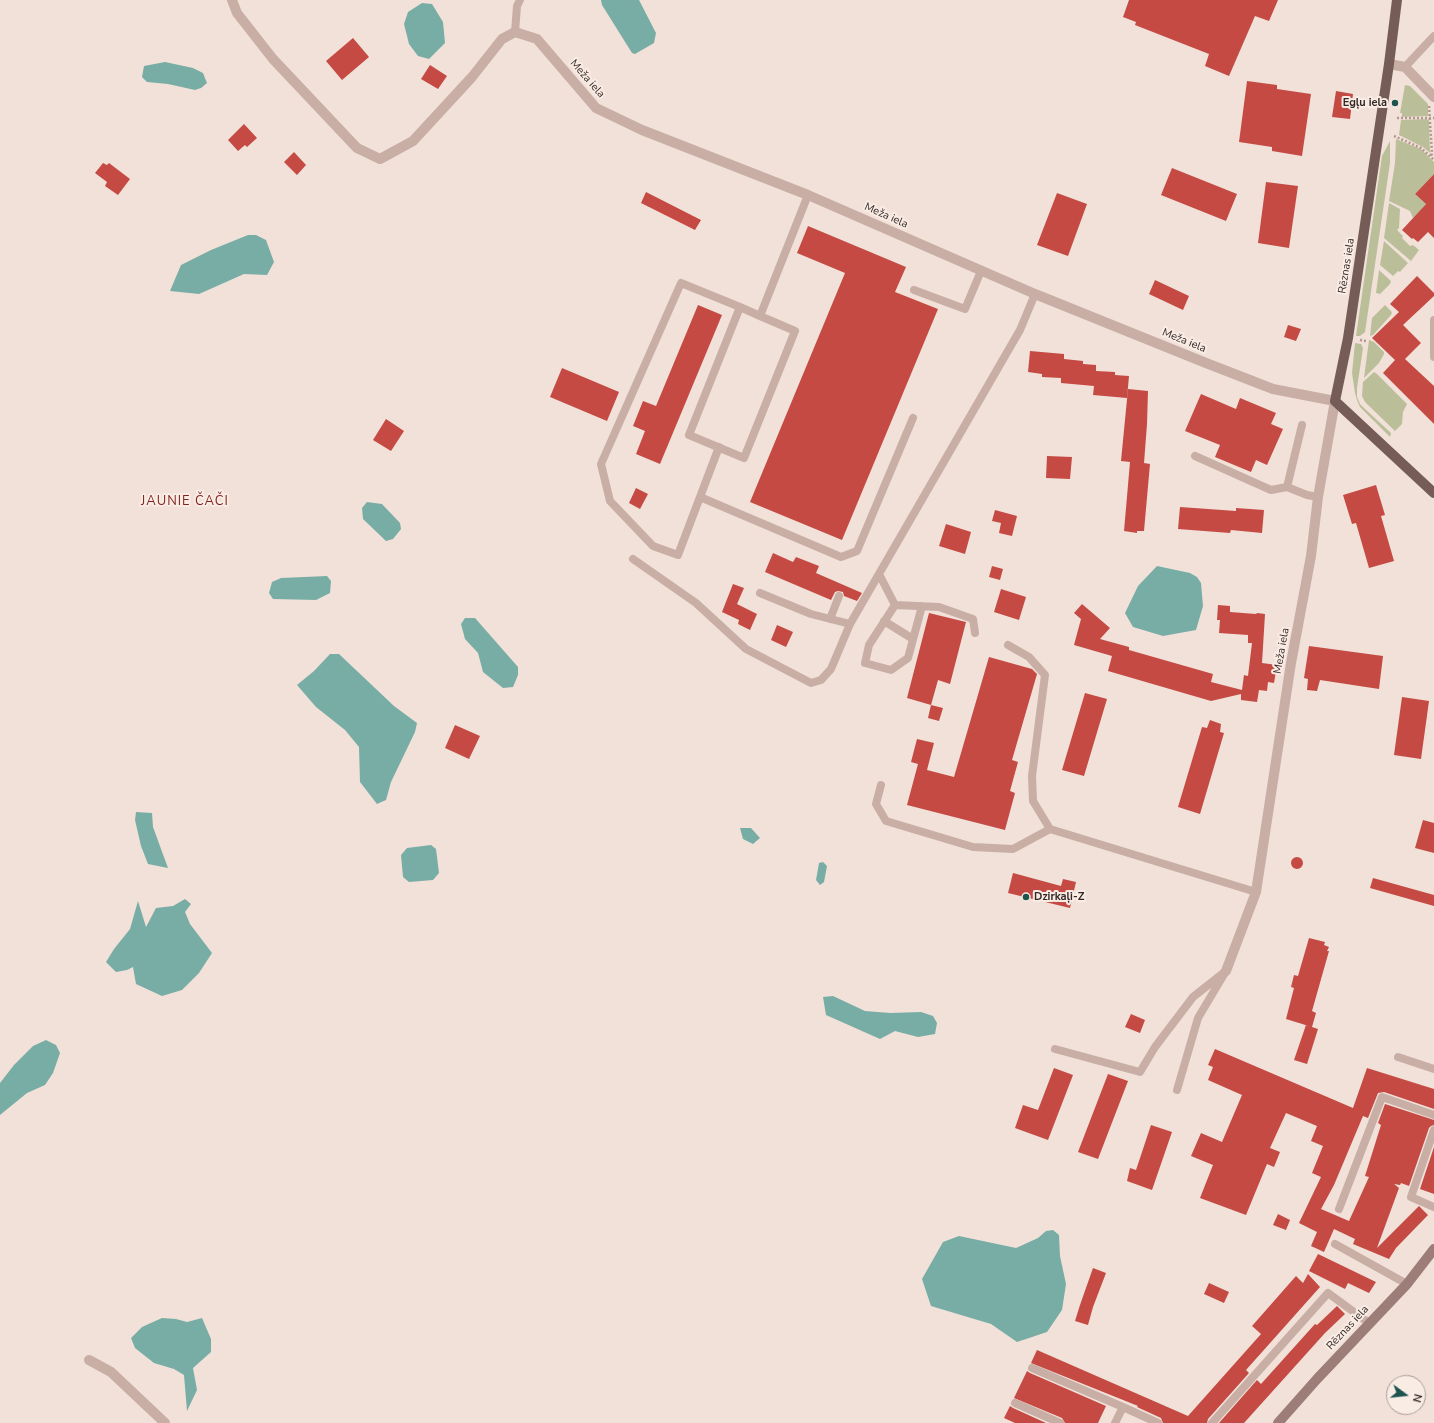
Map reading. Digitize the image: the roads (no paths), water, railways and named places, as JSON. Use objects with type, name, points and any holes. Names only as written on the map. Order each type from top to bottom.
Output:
[{"type":"main road","name":"Rēznas iela","points":[[1335,401],[1348,338],[1389,64],[1397,0]]},
{"type":"main road","points":[[1335,401],[1434,493]]},
{"type":"main road","name":"Rēznas iela","points":[[1278,1423],[1317,1379],[1407,1284],[1434,1249]]},
{"type":"street","points":[[232,0],[237,13],[273,59],[357,148],[380,159],[413,141],[472,77],[502,39],[515,32]]},
{"type":"street","name":"Meža iela","points":[[515,32],[537,39],[596,108],[642,130],[808,195],[1035,294],[1273,389],[1335,401],[1318,497],[1311,556],[1291,663],[1256,892],[1226,971]]},
{"type":"street","points":[[1389,64],[1405,67],[1432,101]]},
{"type":"street","points":[[89,1360],[111,1372],[165,1423]]},
{"type":"lane","points":[[515,32],[517,6],[520,0]]},
{"type":"lane","points":[[1405,67],[1434,36]]},
{"type":"lane","points":[[760,316],[808,195]]},
{"type":"lane","points":[[914,290],[965,309],[981,271]]},
{"type":"lane","points":[[719,448],[678,555],[654,546],[610,501],[602,464],[681,283],[740,307],[795,331],[744,458],[689,435],[740,307]]},
{"type":"lane","points":[[633,559],[696,602],[746,649],[811,683],[821,680],[831,669],[850,624],[1020,330],[1035,294]]},
{"type":"lane","points":[[1434,320],[1434,357]]},
{"type":"lane","points":[[700,497],[841,556],[857,551],[913,418]]},
{"type":"lane","points":[[1286,487],[1302,425]]},
{"type":"lane","points":[[1195,456],[1272,490],[1286,487],[1306,495],[1318,497]]},
{"type":"lane","points":[[879,574],[895,605]]},
{"type":"lane","points":[[760,593],[811,614],[850,624]]},
{"type":"lane","points":[[830,619],[839,596]]},
{"type":"lane","points":[[895,605],[938,607],[973,619],[975,633]]},
{"type":"lane","points":[[895,605],[868,645],[865,663],[891,670],[908,658],[922,606]]},
{"type":"lane","points":[[884,621],[913,639]]},
{"type":"lane","points":[[1008,645],[1029,656],[1045,675],[1032,776],[1033,801],[1050,829],[1256,892]]},
{"type":"lane","points":[[881,785],[876,804],[886,821],[972,847],[1013,849],[1050,829]]},
{"type":"lane","points":[[1054,1049],[1140,1072],[1154,1047],[1193,997],[1226,971]]},
{"type":"lane","points":[[1177,1090],[1198,1018],[1226,971]]},
{"type":"lane","points":[[1398,1058],[1434,1069]]},
{"type":"lane","points":[[1339,1209],[1382,1097],[1434,1114]]},
{"type":"lane","points":[[1434,1130],[1411,1196],[1434,1207]]},
{"type":"lane","points":[[1335,1244],[1407,1284]]},
{"type":"lane","points":[[1212,1423],[1328,1293],[1369,1323]]},
{"type":"lane","points":[[1032,1368],[1158,1423]]},
{"type":"lane","points":[[1015,1403],[1060,1423]]},
{"type":"lane","points":[[1115,1423],[1123,1408]]},
{"type":"water","points":[[601,0],[639,0],[656,33],[654,43],[635,54],[632,53],[602,5]]},
{"type":"water","points":[[422,3],[432,4],[443,22],[445,43],[429,59],[418,56],[409,44],[404,24],[408,12]]},
{"type":"water","points":[[165,62],[193,68],[203,73],[207,83],[201,88],[195,90],[168,84],[147,82],[142,77],[144,66]]},
{"type":"water","points":[[248,235],[256,235],[266,240],[274,262],[267,275],[244,274],[199,294],[170,291],[181,265],[211,250]]},
{"type":"water","points":[[367,502],[382,504],[400,523],[401,529],[393,539],[386,541],[363,519],[362,508]]},
{"type":"water","points":[[1157,566],[1190,573],[1197,577],[1201,583],[1203,606],[1196,630],[1163,636],[1133,627],[1125,613],[1138,586]]},
{"type":"water","points":[[327,576],[331,581],[330,593],[316,600],[273,599],[269,593],[272,582],[281,578]]},
{"type":"water","points":[[465,618],[475,618],[518,667],[518,675],[513,687],[503,688],[483,672],[478,653],[465,639],[461,624]]},
{"type":"water","points":[[330,654],[339,654],[394,706],[417,723],[415,732],[391,782],[386,800],[377,804],[360,782],[359,747],[345,730],[316,707],[297,685],[314,671]]},
{"type":"water","points":[[136,812],[152,813],[153,827],[168,868],[148,864],[141,846],[135,820]]},
{"type":"water","points":[[740,828],[751,828],[760,838],[753,844],[743,839]]},
{"type":"water","points":[[431,845],[436,849],[439,873],[433,880],[409,882],[403,877],[401,855],[407,848]]},
{"type":"water","points":[[823,862],[827,866],[824,882],[820,885],[816,880],[819,863]]},
{"type":"water","points":[[185,899],[191,904],[185,912],[190,924],[212,953],[199,973],[182,990],[162,996],[136,984],[133,967],[116,972],[106,962],[130,929],[138,901],[146,927],[156,908],[173,906]]},
{"type":"water","points":[[833,996],[865,1011],[890,1013],[921,1012],[933,1016],[937,1023],[935,1034],[918,1037],[895,1031],[880,1039],[826,1015],[823,997]]},
{"type":"water","points":[[46,1040],[56,1045],[60,1053],[53,1073],[45,1085],[27,1093],[0,1115],[0,1083],[14,1065],[33,1046]]},
{"type":"water","points":[[1053,1230],[1059,1235],[1060,1256],[1066,1284],[1062,1310],[1047,1332],[1017,1342],[991,1324],[931,1306],[922,1279],[943,1242],[959,1236],[1016,1248],[1038,1238],[1046,1231]]},
{"type":"water","points":[[162,1318],[176,1319],[187,1322],[202,1318],[211,1339],[211,1352],[193,1368],[197,1390],[187,1411],[184,1375],[174,1369],[154,1363],[135,1348],[131,1338],[142,1327]]},
{"type":"place","name":"Egļu iela","points":[[1395,103]]},
{"type":"place","name":"Dzirkaļi-Z","points":[[1026,897]]},
{"type":"district","name":"JAUNIE ČAČI","points":[[185,502]]}]
